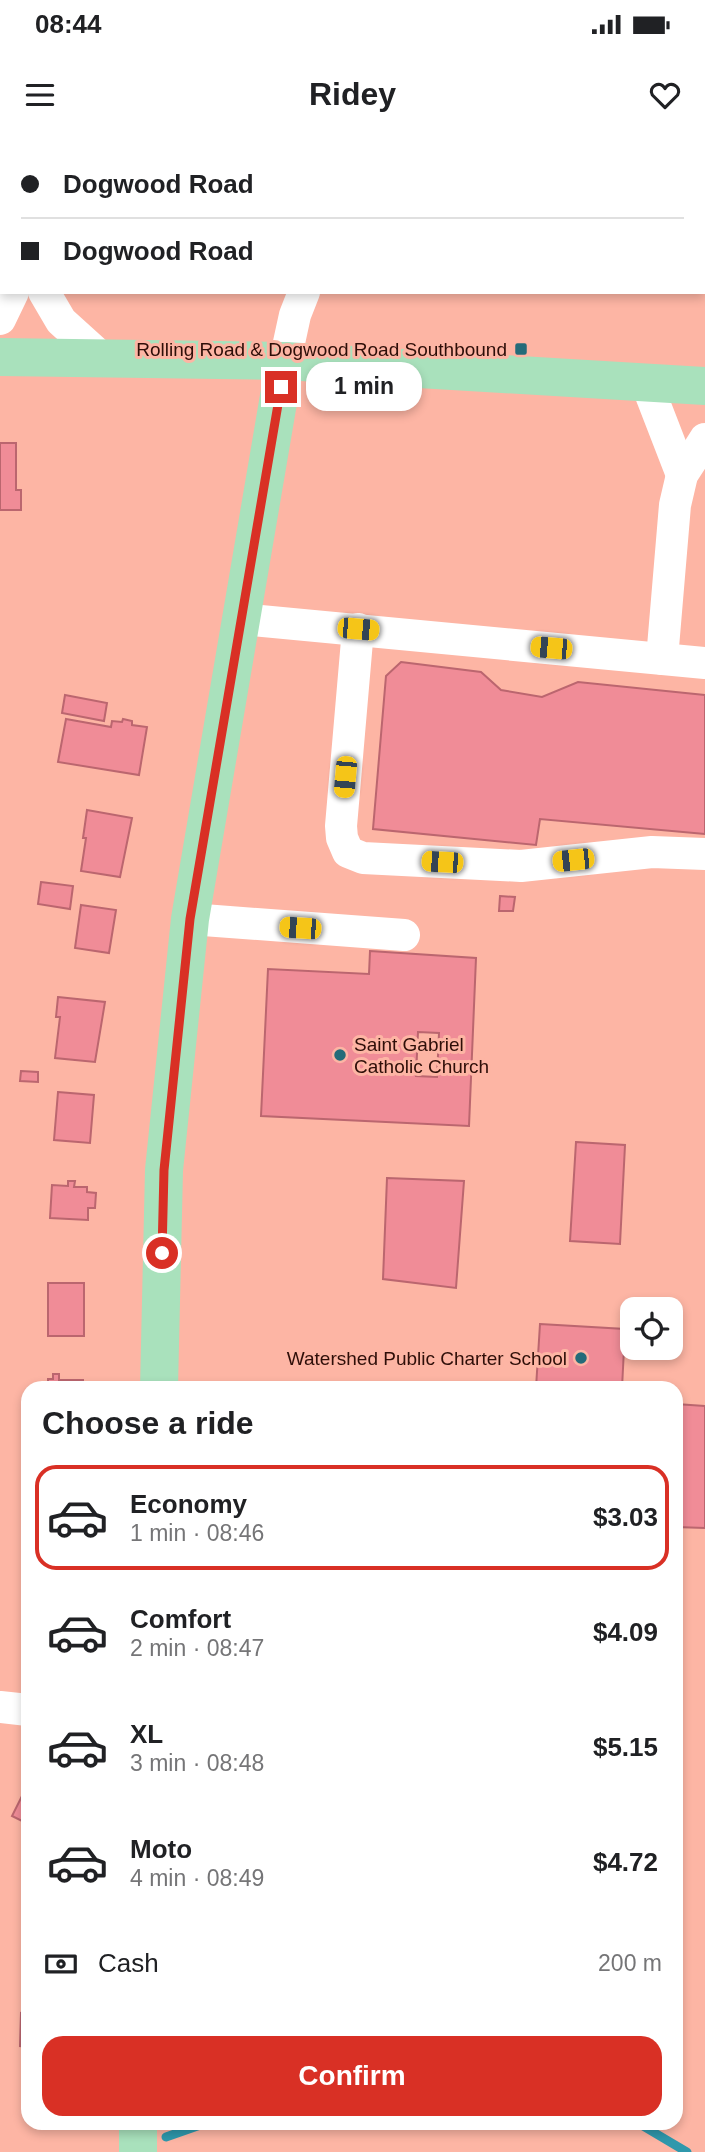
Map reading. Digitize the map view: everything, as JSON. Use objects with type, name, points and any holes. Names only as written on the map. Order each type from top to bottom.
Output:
[{"type":"main road","points":[[0,357],[285,361],[705,386]]},
{"type":"main road","points":[[159,1381],[164,1170],[190,919],[285,361]]},
{"type":"main road","points":[[138,2130],[138,2152]]},
{"type":"street","points":[[0,318],[12,294]]},
{"type":"street","points":[[45,294],[61,321],[103,359]]},
{"type":"street","points":[[285,361],[295,315],[303,294]]},
{"type":"street","points":[[646,382],[682,475]]},
{"type":"street","points":[[662,659],[676,505],[682,475],[705,439]]},
{"type":"street","points":[[242,619],[705,663]]},
{"type":"street","points":[[358,629],[341,826],[342,838],[348,852],[363,858],[521,866],[652,852],[705,854]]},
{"type":"street","points":[[190,919],[404,935]]},
{"type":"street","points":[[0,1707],[21,1709]]},
{"type":"building","points":[[0,443],[16,443],[16,490],[21,490],[21,510],[0,510]]},
{"type":"building","points":[[401,662],[481,672],[501,690],[542,697],[578,682],[705,695],[705,834],[540,819],[536,845],[373,829],[386,676]]},
{"type":"building","points":[[65,695],[107,703],[104,721],[62,713]]},
{"type":"building","points":[[66,719],[111,727],[112,721],[122,722],[123,719],[132,721],[132,725],[147,727],[139,775],[58,762]]},
{"type":"building","points":[[87,810],[132,818],[120,877],[81,871]]},
{"type":"building","points":[[41,882],[73,886],[70,909],[38,904]]},
{"type":"building","points":[[500,896],[515,897],[513,911],[499,911]]},
{"type":"building","points":[[81,905],[116,910],[109,953],[75,948]]},
{"type":"building","name":"Saint Gabriel Catholic Church","points":[[370,951],[476,958],[469,1126],[261,1116],[268,969],[369,974]],"holes":[[[418,1032],[439,1033],[437,1077],[416,1076]]]},
{"type":"building","points":[[58,997],[105,1002],[95,1062],[55,1058],[60,1017],[56,1017]]},
{"type":"building","points":[[21,1071],[38,1072],[38,1082],[20,1081]]},
{"type":"building","points":[[58,1092],[94,1095],[90,1143],[54,1140]]},
{"type":"building","points":[[576,1142],[625,1145],[620,1244],[570,1241]]},
{"type":"building","points":[[387,1178],[464,1181],[456,1288],[383,1279]]},
{"type":"building","points":[[68,1181],[75,1181],[74,1187],[87,1187],[87,1192],[96,1193],[95,1208],[88,1208],[88,1220],[50,1218],[52,1185],[68,1186]]},
{"type":"building","points":[[48,1283],[84,1283],[84,1336],[48,1336]]},
{"type":"building","name":"Watershed Public Charter School","points":[[540,1324],[620,1329],[622,1381],[536,1381]]},
{"type":"building","points":[[53,1374],[59,1374],[59,1380],[83,1381],[48,1381],[53,1379]]},
{"type":"building","points":[[683,1404],[705,1406],[705,1528],[683,1527]]},
{"type":"building","points":[[21,1798],[21,1820],[12,1816]]},
{"type":"waterway","points":[[166,2137],[186,2130]]},
{"type":"waterway","points":[[650,2130],[687,2152]]},
{"type":"place","name":"Rolling Road & Dogwood Road Southbound","points":[[521,349]]},
{"type":"place","name":"Saint Gabriel Catholic Church","points":[[340,1055]]},
{"type":"place","name":"Watershed Public Charter School","points":[[581,1358]]},
{"type":"route","points":[[162,1253],[164,1170],[190,919],[281,387]]}]
